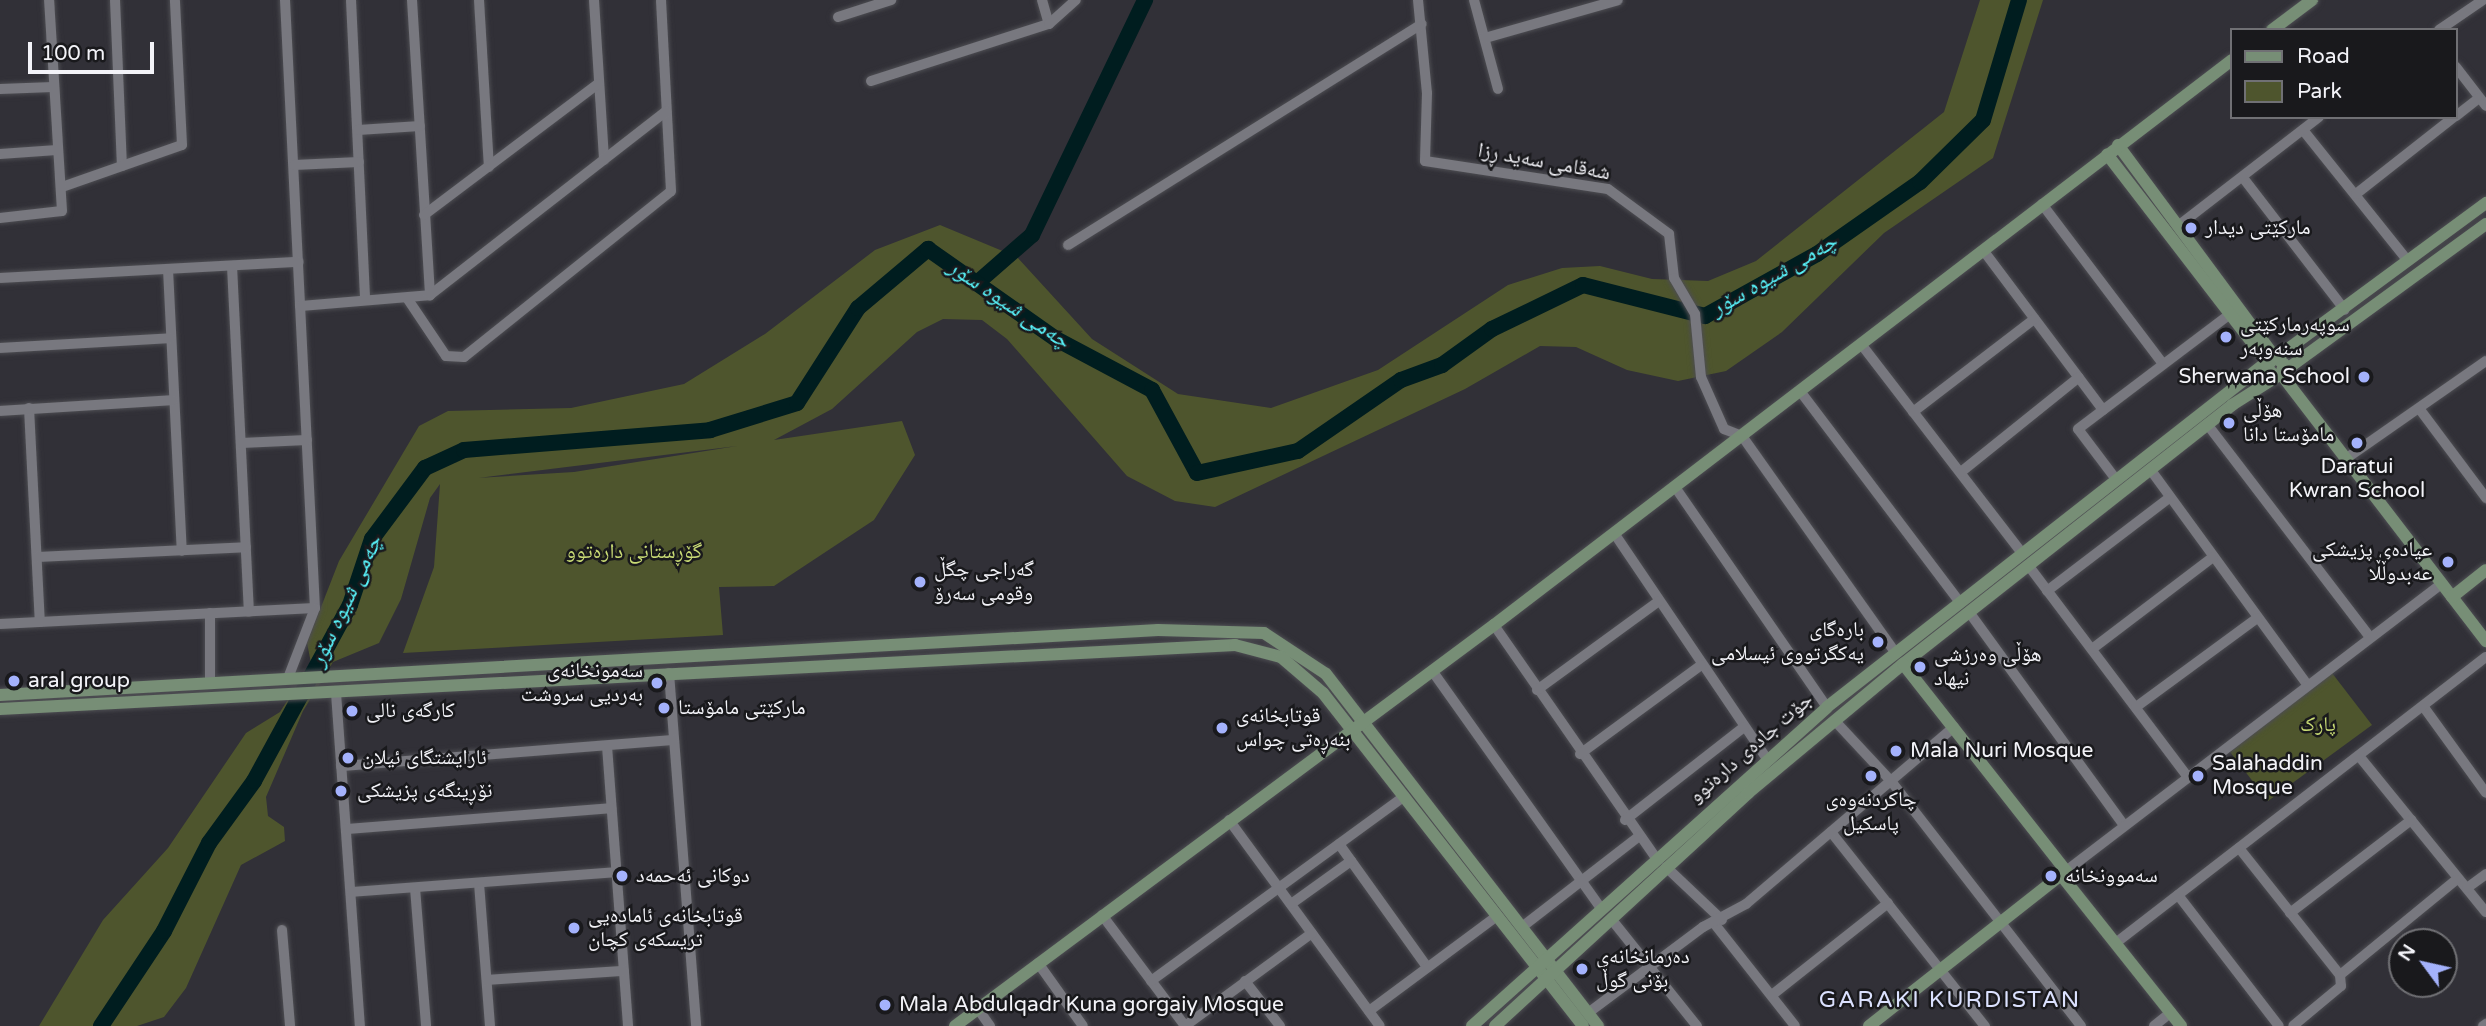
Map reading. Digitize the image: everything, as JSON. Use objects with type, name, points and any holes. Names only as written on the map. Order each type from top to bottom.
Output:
[{"type":"main road","points":[[2275,28],[2312,0]]},
{"type":"main road","points":[[956,1026],[1351,726],[1365,721],[1494,625],[2112,149],[2230,61]]},
{"type":"main road","points":[[2112,149],[2178,226],[2273,359],[2280,374],[2486,641]]},
{"type":"main road","points":[[2112,149],[2229,315],[2273,359]]},
{"type":"main road","name":"جۆت جادەی دارەتوو","points":[[1472,1026],[1827,707],[2115,478],[2486,203]]},
{"type":"main road","name":"جۆت جادەی دارەتوو","points":[[1495,1026],[1552,976],[1666,867],[1903,664],[2207,424],[2486,224]]},
{"type":"main road","points":[[2452,597],[2486,570]]},
{"type":"main road","points":[[0,695],[1158,630],[1264,633],[1308,657],[1365,721],[1547,960],[1552,976],[1583,1026]]},
{"type":"main road","points":[[0,709],[318,694],[848,662],[1235,645],[1295,666],[1351,726],[1537,970],[1552,976],[1598,1026]]},
{"type":"main road","points":[[846,648],[848,662]]},
{"type":"main road","points":[[1903,664],[2181,1026]]},
{"type":"main road","points":[[1869,1026],[2064,873]]},
{"type":"street","points":[[0,218],[62,211],[49,0]]},
{"type":"street","points":[[115,0],[122,166]]},
{"type":"street","points":[[62,187],[182,145],[175,0]]},
{"type":"street","points":[[285,0],[315,608],[291,678]]},
{"type":"street","points":[[351,0],[365,300]]},
{"type":"street","points":[[412,0],[430,295]]},
{"type":"street","points":[[479,0],[489,167]]},
{"type":"street","points":[[594,0],[604,160]]},
{"type":"street","points":[[407,298],[446,356],[464,356],[671,191],[661,0]]},
{"type":"street","points":[[838,17],[891,0]]},
{"type":"street","points":[[1042,0],[1049,24]]},
{"type":"street","points":[[871,81],[1049,24],[1076,0]]},
{"type":"street","points":[[1069,245],[1422,24],[1418,0]]},
{"type":"street","points":[[1474,0],[1498,89]]},
{"type":"street","points":[[1485,38],[1618,0]]},
{"type":"street","points":[[2443,28],[2483,0]]},
{"type":"street","name":"شەقامی سەید ڕزا","points":[[1422,24],[1425,161],[1608,188],[1669,234],[1674,278],[1695,314],[1701,377],[1724,429],[1742,436],[1895,652]]},
{"type":"street","points":[[2458,70],[2483,102],[2458,114]]},
{"type":"street","points":[[424,215],[598,84]]},
{"type":"street","points":[[0,89],[53,86]]},
{"type":"street","points":[[300,306],[430,295],[666,111]]},
{"type":"street","points":[[2178,226],[2244,178],[2317,119]]},
{"type":"street","points":[[2356,194],[2451,119]]},
{"type":"street","points":[[358,130],[419,126]]},
{"type":"street","points":[[2303,130],[2408,261]]},
{"type":"street","points":[[0,154],[57,150]]},
{"type":"street","points":[[294,164],[359,162]]},
{"type":"street","points":[[2244,178],[2345,310]]},
{"type":"street","points":[[2042,204],[2163,364]]},
{"type":"street","points":[[1983,250],[2103,410]]},
{"type":"street","points":[[0,278],[299,262]]},
{"type":"street","points":[[232,266],[249,612]]},
{"type":"street","points":[[168,270],[182,551]]},
{"type":"street","points":[[2115,478],[2078,429],[2229,315]]},
{"type":"street","points":[[1913,412],[2034,319]]},
{"type":"street","points":[[0,348],[171,338]]},
{"type":"street","points":[[1861,344],[2021,552]]},
{"type":"street","points":[[2344,460],[2421,411],[2484,365]]},
{"type":"street","points":[[1961,472],[2079,377]]},
{"type":"street","points":[[1800,391],[1959,601]]},
{"type":"street","points":[[0,411],[174,400]]},
{"type":"street","points":[[29,408],[40,622]]},
{"type":"street","points":[[2421,411],[2486,498]]},
{"type":"street","points":[[2207,424],[2369,636]]},
{"type":"street","points":[[241,443],[307,440]]},
{"type":"street","points":[[2150,469],[2307,684]]},
{"type":"street","points":[[1675,487],[1827,707]]},
{"type":"street","points":[[2047,590],[2169,498]]},
{"type":"street","points":[[1614,533],[1701,665],[1768,759]]},
{"type":"street","points":[[37,557],[246,547]]},
{"type":"street","points":[[2092,649],[2213,557]]},
{"type":"street","points":[[2028,565],[2186,775]]},
{"type":"street","points":[[2064,873],[2186,775],[2441,584]]},
{"type":"street","points":[[1537,690],[1659,601]]},
{"type":"street","points":[[0,624],[315,608]]},
{"type":"street","points":[[1969,611],[2124,825]]},
{"type":"street","points":[[209,614],[210,683]]},
{"type":"street","points":[[2136,708],[2257,618]]},
{"type":"street","points":[[1494,625],[1625,820],[1656,858]]},
{"type":"street","points":[[2117,942],[2486,657]]},
{"type":"street","points":[[1580,754],[1701,665]]},
{"type":"street","points":[[1433,671],[1601,908]]},
{"type":"street","points":[[669,673],[696,1026]]},
{"type":"street","points":[[336,693],[360,1026]]},
{"type":"street","points":[[2423,706],[2486,793]]},
{"type":"street","points":[[1835,721],[1891,781],[2081,1026]]},
{"type":"street","points":[[1625,820],[1744,727]]},
{"type":"street","points":[[1588,1013],[1649,964],[1718,921],[1831,832],[1954,727]]},
{"type":"street","points":[[341,766],[674,740]]},
{"type":"street","points":[[607,746],[628,1026]]},
{"type":"street","points":[[2359,756],[2456,880],[2467,888],[2486,912]]},
{"type":"street","points":[[1151,981],[1405,796]]},
{"type":"street","points":[[346,829],[611,808]]},
{"type":"street","points":[[1229,820],[1380,1026]]},
{"type":"street","points":[[2290,913],[2411,820]]},
{"type":"street","points":[[1831,832],[1985,1026]]},
{"type":"street","points":[[1522,927],[1638,836]]},
{"type":"street","points":[[1339,844],[1427,967]]},
{"type":"street","points":[[2239,848],[2340,975],[2342,986],[2293,1026]]},
{"type":"street","points":[[1291,904],[1352,862]]},
{"type":"street","points":[[1666,867],[1718,921],[1796,1026]]},
{"type":"street","points":[[351,892],[616,872]]},
{"type":"street","points":[[2467,888],[2486,874]]},
{"type":"street","points":[[2340,975],[2456,880]]},
{"type":"street","points":[[479,883],[490,1026]]},
{"type":"street","points":[[415,888],[426,1026]]},
{"type":"street","points":[[2178,895],[2279,1026]]},
{"type":"street","points":[[1772,995],[1888,903]]},
{"type":"street","points":[[1102,915],[1185,1026],[1311,933]]},
{"type":"street","points":[[1369,1012],[1497,916]]},
{"type":"street","points":[[1612,920],[1697,1026]]},
{"type":"street","points":[[282,930],[290,1026]]},
{"type":"street","points":[[1038,963],[1083,1026]]},
{"type":"street","points":[[487,980],[624,971]]},
{"type":"street","points":[[1245,981],[1279,1026]]},
{"type":"street","points":[[978,1009],[990,1026]]},
{"type":"street","points":[[2154,1026],[2171,1012]]},
{"type":"green space","name":"گۆڕستانی دارەتوو","points":[[1980,0],[2043,0],[1993,158],[1884,233],[1782,332],[1726,371],[1678,381],[1627,370],[1576,347],[1540,346],[1465,389],[1215,507],[1175,501],[1127,476],[1007,339],[982,320],[943,319],[917,332],[832,409],[774,440],[902,421],[915,455],[874,520],[774,586],[719,587],[723,635],[403,653],[434,567],[440,484],[430,498],[401,599],[379,643],[333,662],[303,711],[266,797],[268,816],[284,827],[285,841],[241,865],[186,988],[164,1017],[137,1026],[39,1026],[103,920],[168,848],[246,733],[280,712],[311,663],[307,643],[339,561],[419,426],[448,411],[571,408],[684,384],[765,334],[875,250],[940,225],[1017,257],[1092,339],[1178,394],[1271,408],[1378,370],[1508,285],[1562,268],[1600,266],[1652,279],[1708,281],[1756,261],[1944,112]],"holes":[[[737,446],[574,472],[479,478]]]},
{"type":"green space","name":"پارک","points":[[2332,673],[2372,725],[2268,801],[2230,752]]},
{"type":"waterway","points":[[977,283],[1032,235],[1145,0]]},
{"type":"waterway","name":"چەمی شیوە سۆر","points":[[101,1026],[164,931],[209,843],[254,781],[350,605],[372,539],[425,468],[464,450],[710,430],[797,403],[858,308],[928,249],[1056,339],[1152,390],[1197,473],[1298,451],[1401,380],[1442,365],[1492,329],[1583,285],[1705,316],[1817,254],[1920,182],[1983,120],[2019,0]]},
{"type":"place","name":"مارکێتی دیدار","points":[[2191,228]]},
{"type":"place","name":"سوپەرمارکێتی سنەوبەر","points":[[2226,337]]},
{"type":"place","name":"Sherwana School","points":[[2364,377]]},
{"type":"place","name":"هۆڵی مامۆستا دانا","points":[[2229,423]]},
{"type":"place","name":"Daratui Kwran School","points":[[2357,443]]},
{"type":"place","name":"عیادەی پزیشکی عەبدوڵڵا","points":[[2448,562]]},
{"type":"place","name":"گەراجی چگڵ وقومی سەرۆ","points":[[920,582]]},
{"type":"place","name":"بارەگای یەکگرتووی ئیسلامی","points":[[1878,642]]},
{"type":"place","name":"هۆڵی وەرزشی نیهاد","points":[[1920,667]]},
{"type":"place","name":"aral group","points":[[14,681]]},
{"type":"place","name":"سەمونخانەی بەردیی سروشت","points":[[657,683]]},
{"type":"place","name":"مارکێتی مامۆستا","points":[[664,708]]},
{"type":"place","name":"کارگەی نالی","points":[[352,711]]},
{"type":"place","name":"قوتابخانەی بنەڕەتی چواس","points":[[1222,728]]},
{"type":"place","name":"Mala Nuri Mosque","points":[[1896,751]]},
{"type":"place","name":"ئارایشتگای ئیلان","points":[[348,758]]},
{"type":"place","name":"چاکردنەوەی پاسکیل","points":[[1871,776]]},
{"type":"place","name":"Salahaddin Mosque","points":[[2198,776]]},
{"type":"place","name":"نۆڕینگەی پزیشکی","points":[[341,791]]},
{"type":"place","name":"دوکانی ئەحمەد","points":[[622,876]]},
{"type":"place","name":"سەموونخانە","points":[[2051,876]]},
{"type":"place","name":"قوتابخانەی ئامادەیی تریسکەی کچان","points":[[574,928]]},
{"type":"place","name":"دەرمانخانەی بۆنی گوڵ","points":[[1582,969]]},
{"type":"place","name":"Mala Abdulqadr Kuna gorgaiy Mosque","points":[[885,1005]]},
{"type":"district","name":"GARAKI KURDISTAN","points":[[1950,1000]]}]
